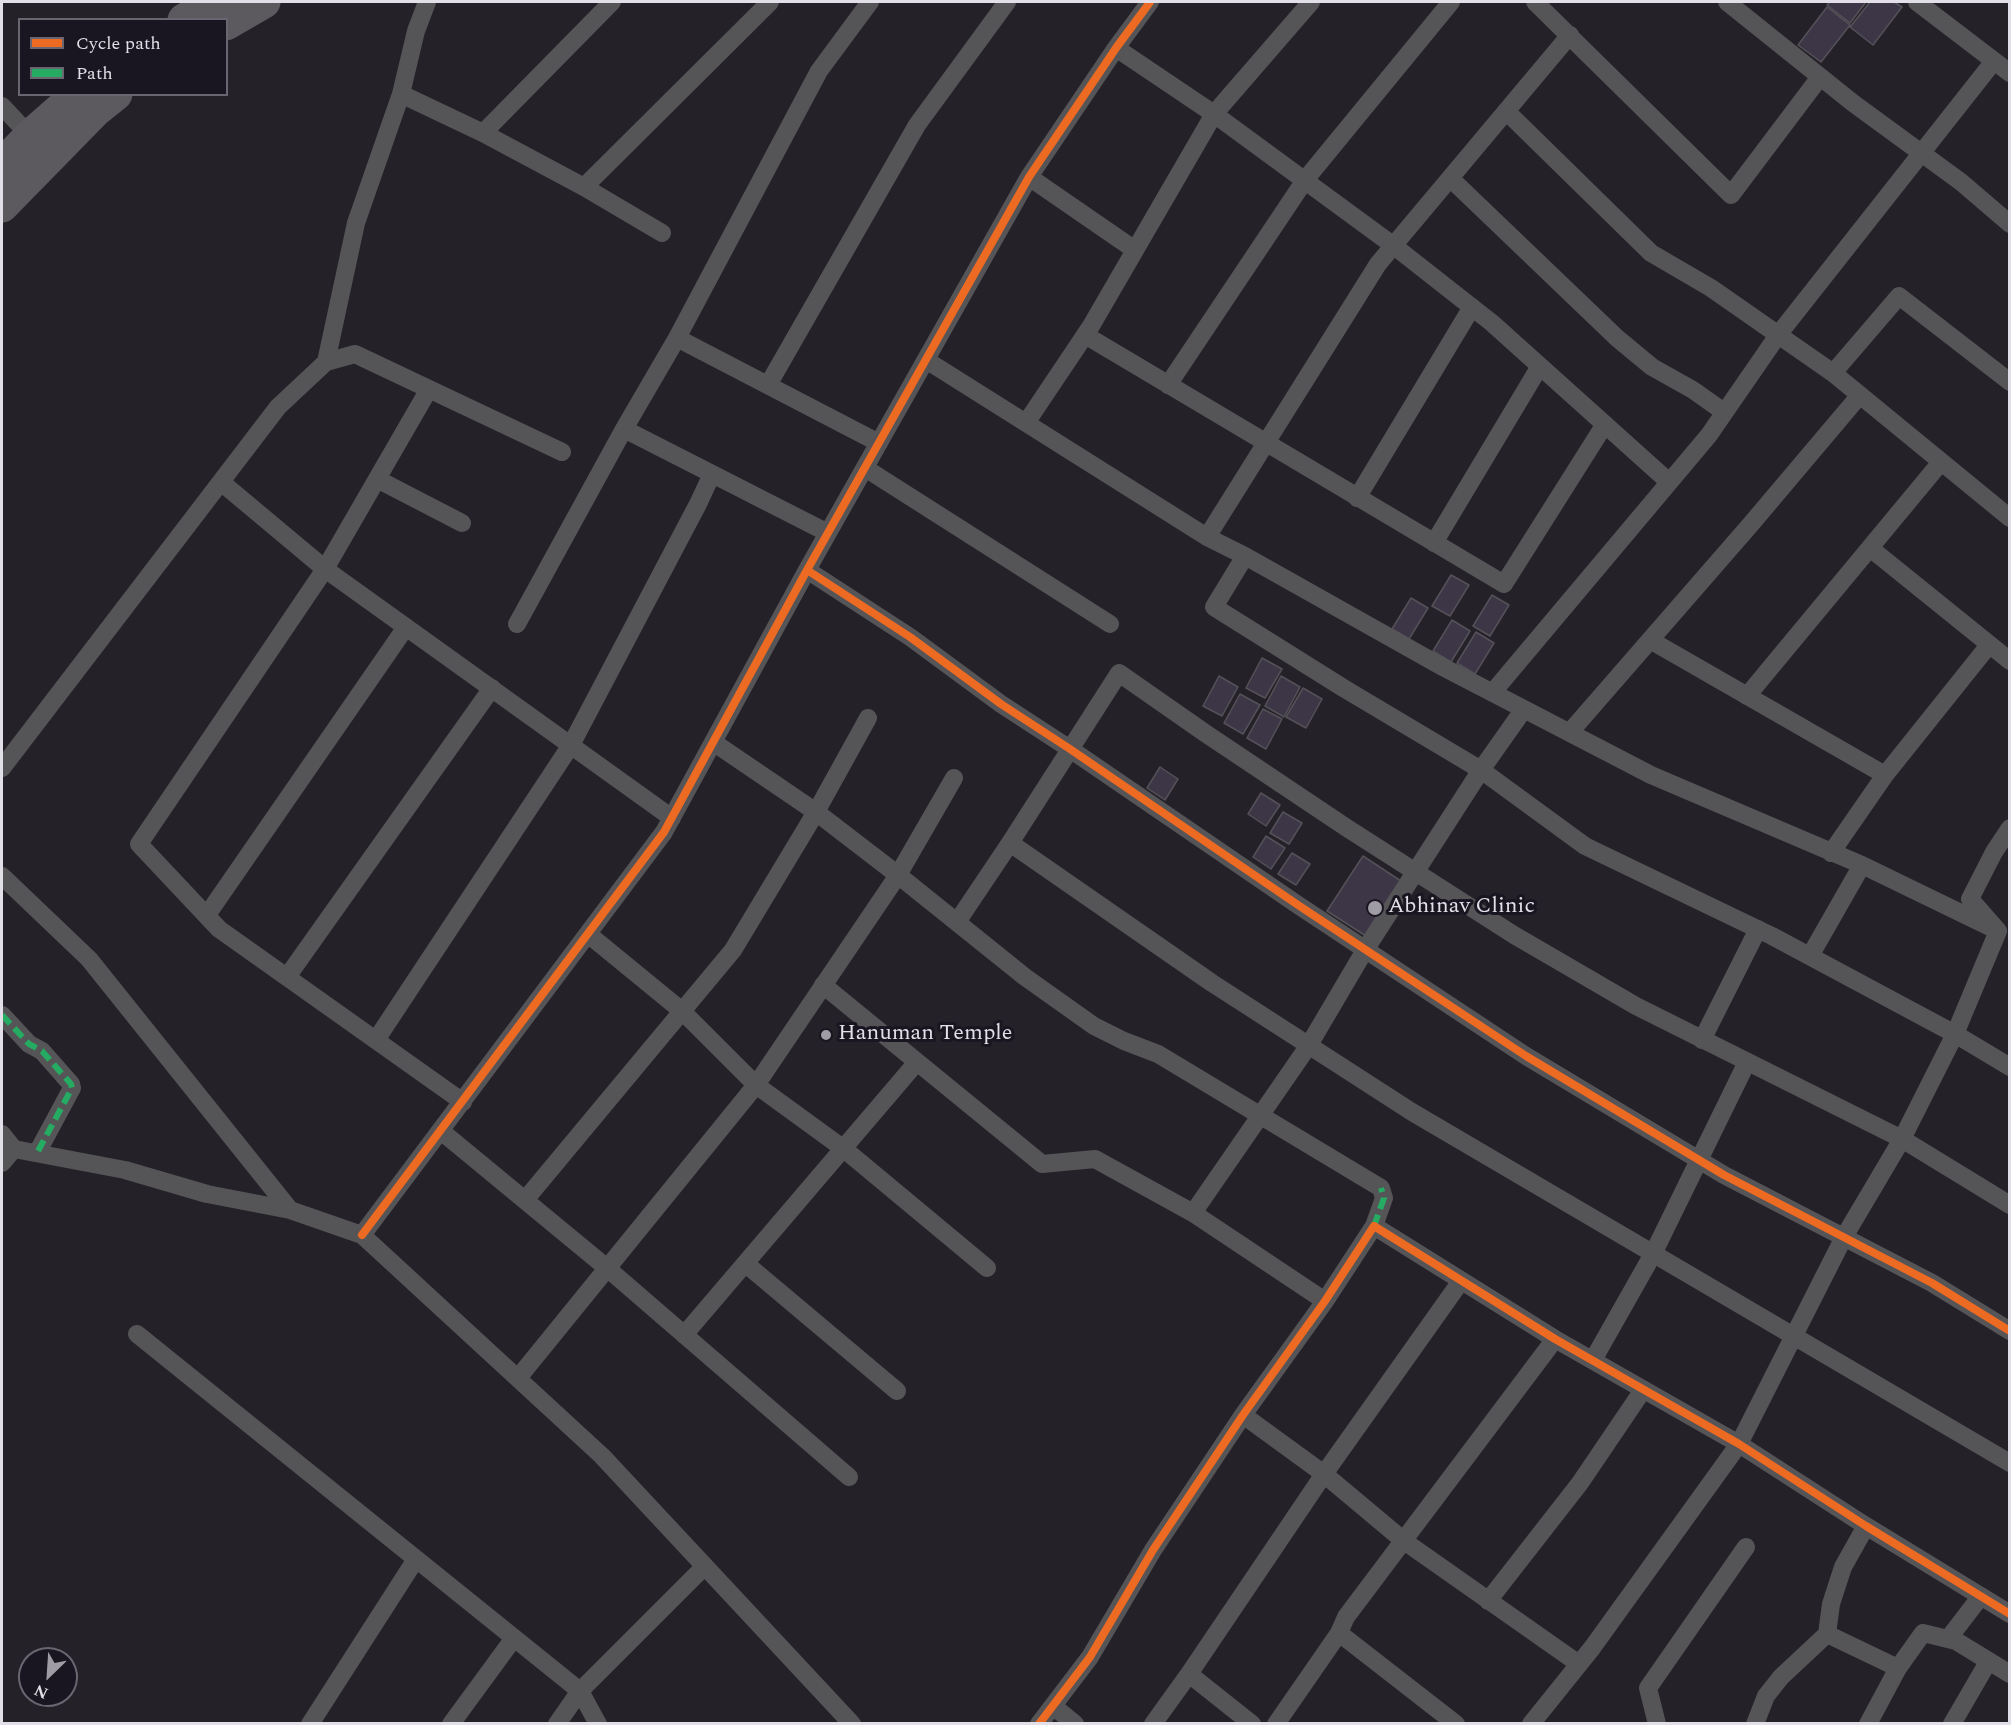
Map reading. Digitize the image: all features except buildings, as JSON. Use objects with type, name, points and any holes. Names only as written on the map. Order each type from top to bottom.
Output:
[{"type":"highway","points":[[187,18],[214,2]]},
{"type":"highway","points":[[228,23],[264,2]]},
{"type":"highway","points":[[2,165],[30,136],[76,96]]},
{"type":"highway","points":[[2,206],[96,110],[114,96]]},
{"type":"street","points":[[326,363],[356,223],[401,94],[427,2]]},
{"type":"street","points":[[483,133],[612,2]]},
{"type":"street","points":[[584,187],[770,2]]},
{"type":"street","points":[[517,624],[624,429],[677,338],[819,71],[870,2]]},
{"type":"street","points":[[768,385],[917,125],[1007,2]]},
{"type":"street","points":[[362,1235],[664,832],[807,570],[1029,177],[1116,48],[1150,2]]},
{"type":"street","points":[[1026,423],[1085,335],[1214,114],[1311,2]]},
{"type":"street","points":[[1168,385],[1305,180],[1451,2]]},
{"type":"street","points":[[1535,2],[1731,195],[1820,77]]},
{"type":"street","points":[[1727,2],[1820,77],[1961,182],[2010,224]]},
{"type":"street","points":[[1917,2],[2010,73]]},
{"type":"street","points":[[1207,537],[1378,264],[1570,35]]},
{"type":"street","points":[[1116,48],[1214,114],[1305,180],[1472,307],[1669,482]]},
{"type":"street","points":[[1493,692],[1709,435],[1778,334],[1994,61]]},
{"type":"street","points":[[401,94],[483,133],[584,187],[662,233]]},
{"type":"street","points":[[2,106],[30,136]]},
{"type":"street","points":[[1506,111],[1651,253],[1712,288],[1833,373],[2010,518]]},
{"type":"street","points":[[1029,177],[1135,250]]},
{"type":"street","points":[[1450,178],[1617,338],[1652,367],[1693,390],[1724,412]]},
{"type":"street","points":[[1833,373],[1899,296],[2010,382]]},
{"type":"street","points":[[1357,498],[1472,307]]},
{"type":"street","points":[[1085,335],[1504,584],[1605,424]]},
{"type":"street","points":[[677,338],[879,443]]},
{"type":"street","points":[[2,768],[278,407],[326,363],[355,354],[562,452]]},
{"type":"street","points":[[926,360],[1207,537],[1439,665],[1651,775],[1831,854],[1862,865],[1998,932]]},
{"type":"street","points":[[1434,543],[1540,366]]},
{"type":"street","points":[[429,389],[326,569],[139,844],[219,929],[463,1102]]},
{"type":"street","points":[[1570,732],[1860,395]]},
{"type":"street","points":[[624,429],[828,533]]},
{"type":"street","points":[[1747,696],[1941,462]]},
{"type":"street","points":[[865,468],[1110,624]]},
{"type":"street","points":[[376,1040],[571,745],[712,474]]},
{"type":"street","points":[[377,479],[462,523]]},
{"type":"street","points":[[221,482],[326,569],[672,818]]},
{"type":"street","points":[[1870,548],[2010,661]]},
{"type":"street","points":[[1245,556],[1214,608],[1345,690],[1480,770],[1585,846],[1810,956],[2010,1067]]},
{"type":"street","points":[[807,570],[910,637],[1001,704],[1526,1056],[1700,1160],[1932,1283],[2010,1331]]},
{"type":"street","points":[[207,915],[406,627]]},
{"type":"street","points":[[1650,640],[1885,775]]},
{"type":"street","points":[[1831,854],[1885,775],[1989,645]]},
{"type":"street","points":[[957,922],[1119,673],[1319,809],[1514,935],[1636,1006],[1902,1139],[2010,1205]]},
{"type":"street","points":[[287,977],[492,688]]},
{"type":"street","points":[[1193,1213],[1309,1046],[1365,950],[1480,770],[1524,709]]},
{"type":"street","points":[[525,1200],[733,951],[816,812],[868,718]]},
{"type":"street","points":[[713,742],[816,812],[1025,977],[1094,1026],[1158,1054],[1381,1188],[1384,1198],[1374,1226],[1153,1550],[1090,1657],[1039,1724]]},
{"type":"street","points":[[518,1378],[756,1085],[898,875],[954,778]]},
{"type":"street","points":[[1998,932],[1970,899],[1994,852],[2010,828]]},
{"type":"street","points":[[1010,843],[1212,983],[1412,1112],[2010,1463]]},
{"type":"street","points":[[1810,956],[1862,865]]},
{"type":"street","points":[[2,876],[88,959],[290,1210]]},
{"type":"street","points":[[1702,1040],[1758,929]]},
{"type":"street","points":[[1531,1724],[1715,1480],[1739,1444],[1844,1237],[1902,1139],[1954,1034],[1998,932]]},
{"type":"street","points":[[588,934],[682,1011],[756,1085],[844,1149],[987,1268]]},
{"type":"street","points":[[823,985],[1042,1164],[1095,1159],[1193,1213],[1325,1301]]},
{"type":"street","points":[[2,1015],[29,1044],[42,1051],[71,1084],[72,1088],[37,1153]]},
{"type":"street","points":[[684,1335],[917,1062]]},
{"type":"street","points":[[1593,1360],[1653,1254],[1747,1062]]},
{"type":"street","points":[[441,1131],[607,1268],[849,1477]]},
{"type":"street","points":[[2,1134],[14,1149],[125,1170],[207,1194],[290,1210],[362,1235],[602,1456],[852,1724]]},
{"type":"street","points":[[2,1163],[14,1149]]},
{"type":"street","points":[[1374,1226],[1555,1339],[1739,1444],[1866,1526],[2010,1614]]},
{"type":"street","points":[[746,1264],[897,1391]]},
{"type":"street","points":[[1153,1724],[1324,1474],[1461,1281]]},
{"type":"street","points":[[137,1334],[580,1691],[598,1724]]},
{"type":"street","points":[[1276,1724],[1339,1633],[1346,1617],[1555,1339]]},
{"type":"street","points":[[1488,1601],[1580,1483],[1643,1390]]},
{"type":"street","points":[[1243,1415],[1324,1474],[1404,1541],[1578,1664]]},
{"type":"street","points":[[1755,1724],[1766,1696],[1781,1677],[1827,1634],[1831,1604],[1843,1567],[1866,1526]]},
{"type":"street","points":[[1657,1724],[1648,1688],[1746,1547]]},
{"type":"street","points":[[310,1724],[416,1559]]},
{"type":"street","points":[[557,1724],[580,1691],[705,1566]]},
{"type":"street","points":[[1948,1639],[1981,1596]]},
{"type":"street","points":[[1339,1633],[1456,1724]]},
{"type":"street","points":[[1868,1724],[1898,1668],[1923,1633],[1956,1641],[2010,1674]]},
{"type":"street","points":[[1827,1634],[1898,1668]]},
{"type":"street","points":[[451,1724],[514,1638]]},
{"type":"street","points":[[1952,1724],[1988,1662]]},
{"type":"street","points":[[1189,1674],[1252,1724]]},
{"type":"street","points":[[1053,1706],[1075,1724]]},
{"type":"marked path","points":[[2,1015],[29,1044],[42,1051],[71,1084],[72,1088],[37,1153]]},
{"type":"marked path","points":[[1374,1226],[1384,1198],[1381,1188]]},
{"type":"cycle path","points":[[362,1235],[664,832],[807,570],[1029,177],[1116,48],[1150,2]]},
{"type":"cycle path","points":[[807,570],[910,637],[1001,704],[1298,905],[1526,1056],[1724,1175],[1932,1283],[2010,1331]]},
{"type":"cycle path","points":[[1039,1724],[1090,1657],[1153,1550],[1374,1226],[1555,1339],[1739,1444],[1866,1526],[2010,1614]]},
{"type":"place","name":"Abhinav Clinic","points":[[1375,908]]},
{"type":"place","name":"Hanuman Temple","points":[[826,1035]]}]
